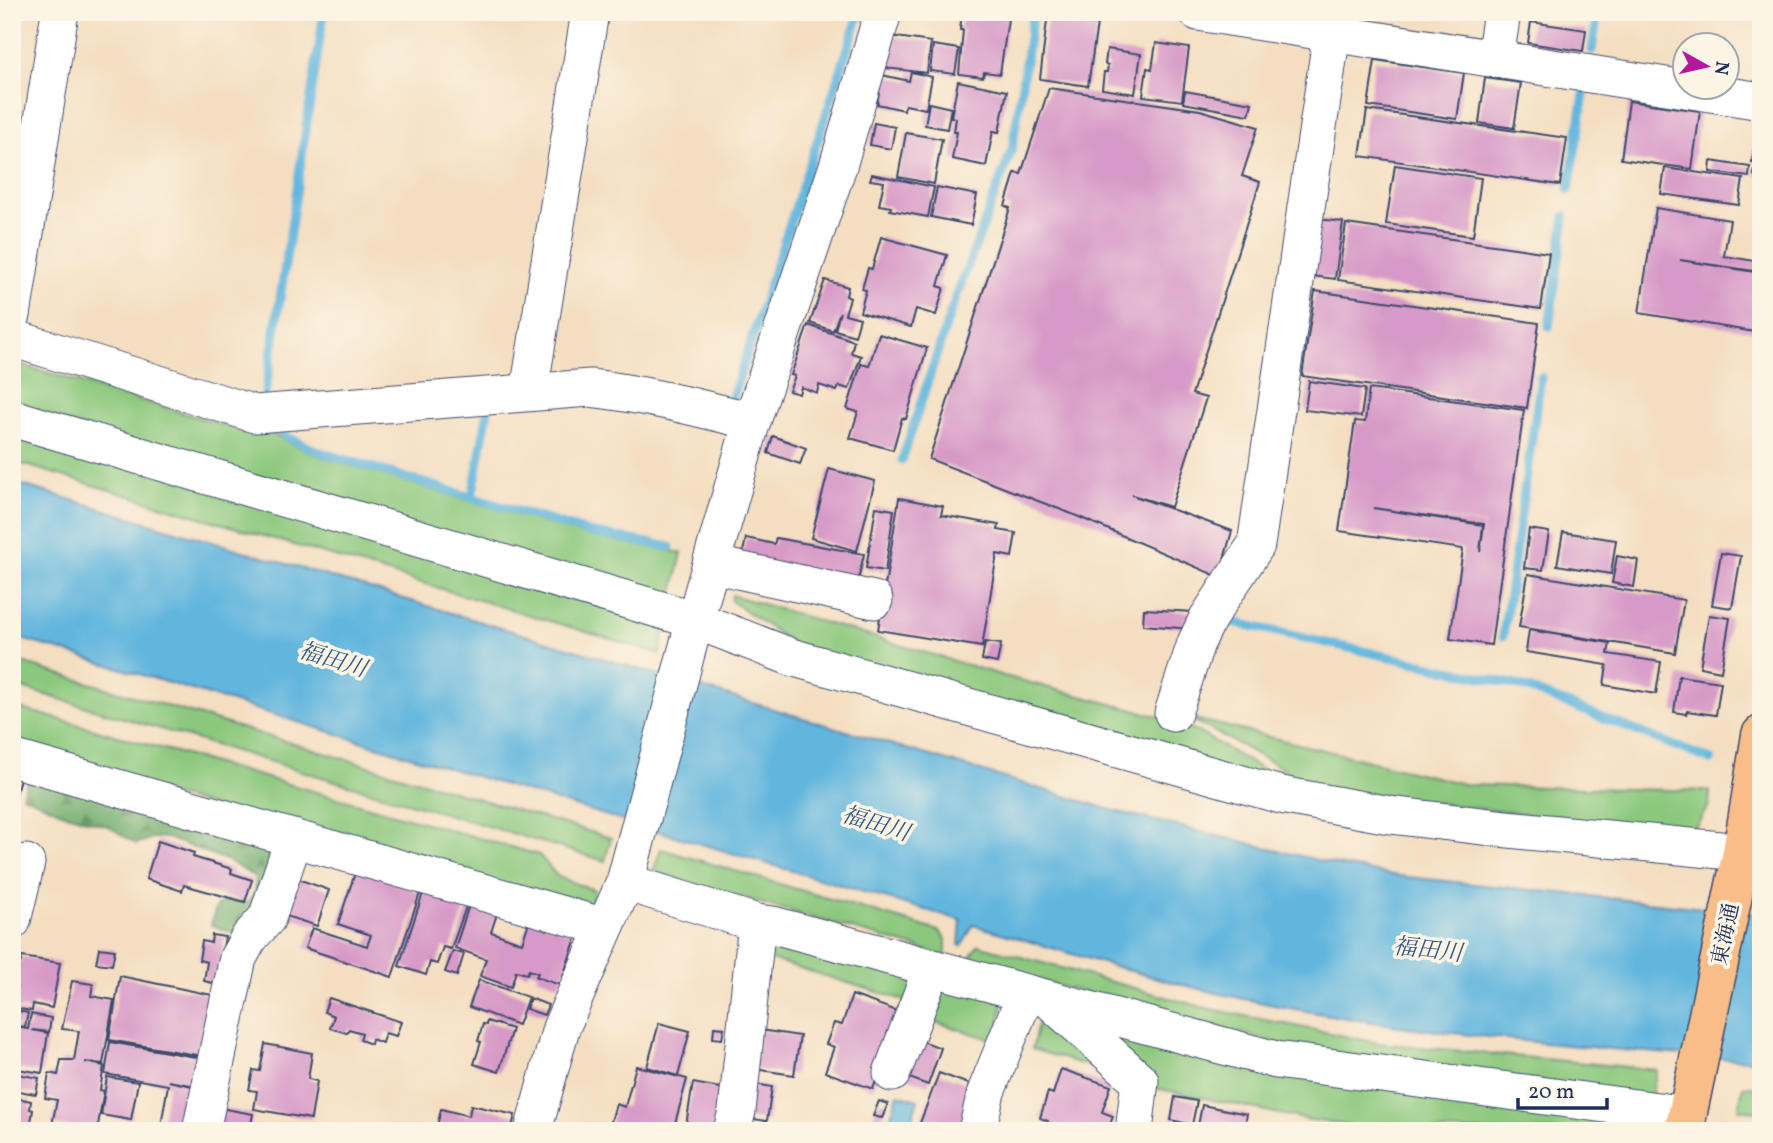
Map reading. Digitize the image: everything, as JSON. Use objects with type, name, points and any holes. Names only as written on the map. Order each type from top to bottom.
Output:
[{"type":"main road","name":"東海通","points":[[1688,1114],[1751,853],[1761,735]]},
{"type":"street","points":[[12,315],[60,12]]},
{"type":"street","points":[[529,392],[590,12]]},
{"type":"street","points":[[534,1131],[561,1028],[625,882],[752,421],[838,166],[883,12]]},
{"type":"street","points":[[1198,12],[1333,22],[1495,58],[1761,101]]},
{"type":"street","points":[[1495,58],[1502,12]]},
{"type":"street","points":[[1173,713],[1196,643],[1208,618],[1256,545],[1333,22]]},
{"type":"street","points":[[12,338],[255,414],[590,388],[624,391],[752,421]]},
{"type":"street","points":[[12,418],[692,632],[791,657],[1281,795],[1390,815],[1751,853]]},
{"type":"street","points":[[711,564],[874,600]]},
{"type":"street","points":[[12,758],[605,927]]},
{"type":"street","points":[[201,1131],[238,958],[249,938],[267,918],[294,838]]},
{"type":"street","points":[[12,921],[26,863]]},
{"type":"street","points":[[625,882],[758,923],[1276,1060],[1688,1114]]},
{"type":"street","points":[[732,1131],[737,1111],[758,923]]},
{"type":"street","points":[[892,1073],[932,968]]},
{"type":"street","points":[[977,1131],[986,1092],[1037,996]]},
{"type":"street","points":[[1037,996],[1140,1081],[1134,1131]]},
{"type":"green space","points":[[12,362],[244,431],[264,430],[317,455],[589,536],[682,553],[671,601],[12,406]]},
{"type":"green space","points":[[12,431],[666,623],[660,654],[12,461]]},
{"type":"green space","points":[[732,595],[1004,676],[1186,725],[1263,770],[1261,780],[796,645],[731,601]]},
{"type":"green space","points":[[12,660],[611,838],[605,861],[12,685]]},
{"type":"green space","points":[[12,706],[539,855],[558,877],[594,890],[589,910],[12,751]]},
{"type":"green space","points":[[1187,717],[1468,785],[1710,791],[1709,805],[1690,835],[1289,784],[1286,770]]},
{"type":"green space","points":[[30,775],[284,847],[242,936],[211,925],[216,907],[224,901],[248,903],[255,892],[255,877],[226,860],[167,838],[152,838],[136,844],[108,826],[66,814],[22,795]]},
{"type":"green space","points":[[661,849],[939,931],[946,939],[946,956],[653,872]]},
{"type":"green space","points":[[766,933],[906,972],[914,987],[910,1002],[763,957]]},
{"type":"green space","points":[[978,945],[1206,1008],[1379,1043],[1657,1070],[1651,1098],[1290,1046],[967,962]]},
{"type":"green space","points":[[945,984],[1003,1001],[997,1041],[922,1018]]},
{"type":"green space","points":[[1041,1011],[1122,1076],[1032,1049]]},
{"type":"green space","points":[[1091,1026],[1637,1124],[1635,1131],[1387,1131],[1304,1119],[1141,1085]]},
{"type":"green space","points":[[1743,1086],[1761,1087],[1761,1112],[1739,1109]]},
{"type":"water","name":"福田川","points":[[12,482],[1115,811],[1338,865],[1398,876],[1761,914],[1761,1061],[1552,1044],[1345,1018],[1178,984],[973,925],[962,946],[959,945],[961,920],[12,636]]},
{"type":"water","points":[[898,1094],[918,1100],[908,1131],[886,1131]]},
{"type":"building","points":[[962,12],[1009,12],[1000,74],[984,72],[983,77],[959,74]]},
{"type":"building","points":[[1048,12],[1098,17],[1088,86],[1040,79]]},
{"type":"building","points":[[1531,22],[1586,30],[1583,51],[1528,43]]},
{"type":"building","points":[[890,36],[931,42],[927,73],[885,68]]},
{"type":"building","points":[[1156,43],[1189,48],[1182,101],[1143,96],[1147,68],[1152,69]]},
{"type":"building","points":[[933,45],[959,49],[955,74],[930,71]]},
{"type":"building","points":[[1107,49],[1141,54],[1135,94],[1102,89],[1104,72],[1107,72],[1108,65],[1105,64]]},
{"type":"building","points":[[1375,60],[1464,73],[1457,119],[1368,106]]},
{"type":"building","points":[[911,72],[932,77],[926,109],[905,105],[904,110],[877,104],[882,75],[909,81]]},
{"type":"building","points":[[1485,78],[1521,83],[1514,128],[1479,123]]},
{"type":"building","points":[[958,81],[1007,91],[999,132],[993,131],[986,166],[952,159],[957,132],[954,132],[956,118],[951,117]]},
{"type":"building","points":[[1049,88],[1200,110],[1258,127],[1242,176],[1260,182],[1192,394],[1206,398],[1171,507],[1132,495],[1232,531],[1219,577],[1072,514],[929,459],[1010,208],[1005,206],[1015,173],[1021,174]]},
{"type":"building","points":[[1185,91],[1252,103],[1249,115],[1183,103]]},
{"type":"building","points":[[1629,101],[1700,111],[1692,169],[1621,159]]},
{"type":"building","points":[[929,103],[951,108],[947,129],[925,125]]},
{"type":"building","points":[[1367,110],[1567,138],[1560,185],[1360,156]]},
{"type":"building","points":[[874,123],[895,127],[891,149],[870,145]]},
{"type":"building","points":[[906,133],[942,139],[934,184],[898,177]]},
{"type":"building","points":[[1755,141],[1761,141],[1761,175],[1754,175],[1756,162],[1752,162]]},
{"type":"building","points":[[1711,161],[1750,167],[1749,177],[1710,172]]},
{"type":"building","points":[[1395,165],[1481,178],[1473,236],[1386,224]]},
{"type":"building","points":[[1665,168],[1743,179],[1739,205],[1661,194]]},
{"type":"building","points":[[872,174],[934,187],[928,217],[890,210],[891,207],[879,205],[884,182],[870,180]]},
{"type":"building","points":[[937,187],[977,195],[971,225],[931,217]]},
{"type":"building","points":[[1656,208],[1730,220],[1724,256],[1761,262],[1761,272],[1680,260],[1761,273],[1761,333],[1639,313]]},
{"type":"building","points":[[1319,219],[1343,222],[1335,279],[1311,276]]},
{"type":"building","points":[[1346,224],[1549,253],[1541,309],[1338,280]]},
{"type":"building","points":[[881,237],[947,255],[938,286],[944,288],[936,315],[916,309],[911,327],[860,312],[866,290],[862,289],[868,268],[872,269]]},
{"type":"building","points":[[825,280],[848,287],[846,296],[850,298],[845,314],[860,318],[855,336],[835,330],[840,312],[833,331],[810,323]]},
{"type":"building","points":[[1315,291],[1539,323],[1527,408],[1302,376]]},
{"type":"building","points":[[808,325],[854,341],[851,353],[861,356],[849,389],[839,386],[837,391],[819,385],[817,393],[801,387],[799,394],[789,391],[795,376],[791,375]]},
{"type":"building","points":[[879,334],[927,348],[906,419],[902,418],[893,450],[850,438],[858,412],[847,409],[861,364],[869,366]]},
{"type":"building","points":[[1309,381],[1365,389],[1361,417],[1305,410]]},
{"type":"building","points":[[1369,389],[1524,410],[1491,645],[1450,639],[1463,549],[1339,531],[1355,421],[1365,422]],"holes":[[[1373,508],[1484,524],[1480,552],[1483,525]]]},
{"type":"building","points":[[773,436],[806,448],[800,464],[768,453]]},
{"type":"building","points":[[829,469],[875,481],[857,551],[811,538]]},
{"type":"building","points":[[899,498],[943,506],[941,515],[999,525],[998,530],[1016,533],[1012,557],[997,554],[982,647],[878,630]]},
{"type":"building","points":[[876,507],[894,510],[885,571],[866,568]]},
{"type":"building","points":[[1529,529],[1549,532],[1543,570],[1524,568]]},
{"type":"building","points":[[1563,532],[1616,540],[1611,574],[1557,565]]},
{"type":"building","points":[[746,538],[774,544],[776,538],[864,554],[858,581],[742,557]]},
{"type":"building","points":[[1721,553],[1741,556],[1732,608],[1712,605]]},
{"type":"building","points":[[1617,556],[1638,560],[1634,587],[1612,583]]},
{"type":"building","points":[[1528,574],[1684,600],[1675,653],[1519,627]]},
{"type":"building","points":[[1144,609],[1193,612],[1192,629],[1143,625]]},
{"type":"building","points":[[1709,615],[1730,618],[1721,671],[1700,667]]},
{"type":"building","points":[[1529,630],[1610,643],[1608,654],[1661,662],[1656,694],[1604,685],[1607,665],[1526,652]]},
{"type":"building","points":[[985,642],[1001,644],[997,663],[982,660]]},
{"type":"building","points":[[1679,676],[1721,682],[1716,715],[1674,712]]},
{"type":"building","points":[[12,776],[20,778],[16,794],[12,793]]},
{"type":"building","points":[[158,841],[194,853],[193,857],[232,869],[231,873],[252,880],[245,902],[184,885],[182,891],[146,879]]},
{"type":"building","points":[[357,867],[420,893],[392,977],[305,948],[312,928],[367,946],[371,935],[338,924]]},
{"type":"building","points":[[298,879],[329,890],[317,926],[286,916]]},
{"type":"building","points":[[425,887],[468,901],[451,949],[443,947],[437,964],[430,962],[426,975],[399,966]]},
{"type":"building","points":[[471,899],[499,908],[491,932],[522,943],[530,919],[577,935],[560,985],[536,977],[538,973],[529,970],[527,974],[516,971],[511,987],[480,976],[486,959],[455,948]]},
{"type":"building","points":[[212,935],[225,937],[217,984],[204,981],[207,962],[199,960],[202,941],[211,943]]},
{"type":"building","points":[[99,948],[115,950],[112,965],[96,963]]},
{"type":"building","points":[[453,951],[464,954],[457,976],[445,972]]},
{"type":"building","points":[[22,957],[60,963],[52,1008],[33,1004],[32,1011],[13,1008],[17,987],[14,986]]},
{"type":"building","points":[[120,976],[212,995],[202,1056],[109,1040]]},
{"type":"building","points":[[479,980],[528,997],[518,1025],[469,1007]]},
{"type":"building","points":[[72,981],[93,984],[91,996],[114,1000],[103,1064],[85,1062],[104,1066],[100,1090],[104,1091],[97,1131],[52,1125],[57,1100],[45,1098],[49,1073],[58,1075],[61,1060],[74,1060],[79,1031],[62,1029]]},
{"type":"building","points":[[852,995],[900,1012],[873,1089],[825,1072],[834,1047],[826,1044],[834,1023],[842,1025]]},
{"type":"building","points":[[329,998],[401,1022],[396,1036],[385,1033],[382,1043],[372,1039],[371,1044],[360,1040],[362,1033],[349,1029],[347,1033],[330,1028],[334,1016],[324,1012]]},
{"type":"building","points":[[530,998],[548,1005],[544,1015],[526,1009]]},
{"type":"building","points":[[12,1010],[28,1013],[25,1027],[12,1025]]},
{"type":"building","points":[[31,1014],[51,1018],[49,1032],[32,1030],[48,1033],[42,1073],[12,1068],[12,1041],[16,1027],[28,1029]]},
{"type":"building","points":[[487,1021],[512,1029],[499,1072],[474,1064],[483,1024],[486,1025]]},
{"type":"building","points":[[659,1023],[690,1031],[678,1076],[647,1067]]},
{"type":"building","points":[[714,1027],[724,1028],[722,1039],[713,1038]]},
{"type":"building","points":[[760,1030],[800,1036],[794,1075],[754,1069]]},
{"type":"building","points":[[917,1039],[941,1048],[928,1085],[904,1076]]},
{"type":"building","points":[[110,1042],[201,1058],[196,1086],[168,1081],[192,1086],[185,1131],[160,1131],[168,1085],[105,1074]]},
{"type":"building","points":[[265,1044],[312,1053],[308,1079],[317,1081],[311,1119],[254,1109],[257,1091],[249,1090],[253,1070],[260,1071]]},
{"type":"building","points":[[636,1066],[687,1079],[673,1131],[613,1131],[614,1126],[610,1125],[616,1104],[625,1107]]},
{"type":"building","points":[[1061,1069],[1111,1086],[1102,1112],[1113,1116],[1108,1131],[1045,1131],[1048,1121],[1040,1118],[1048,1092],[1053,1094]]},
{"type":"building","points":[[12,1073],[39,1078],[36,1094],[12,1090]]},
{"type":"building","points":[[939,1073],[974,1086],[958,1131],[917,1131]]},
{"type":"building","points":[[107,1077],[138,1082],[131,1120],[101,1115]]},
{"type":"building","points":[[693,1083],[725,1089],[718,1131],[685,1131]]},
{"type":"building","points":[[749,1083],[772,1087],[767,1121],[745,1118]]},
{"type":"building","points":[[12,1097],[31,1101],[30,1109],[33,1110],[30,1128],[26,1131],[12,1131]]},
{"type":"building","points":[[1175,1097],[1197,1101],[1192,1125],[1171,1120]]},
{"type":"building","points":[[879,1101],[888,1104],[882,1118],[873,1116]]},
{"type":"building","points":[[471,1105],[515,1115],[511,1131],[436,1131],[441,1109],[469,1116]]},
{"type":"building","points":[[1202,1105],[1247,1114],[1244,1131],[1197,1131]]},
{"type":"building","points":[[220,1108],[253,1114],[250,1131],[216,1131]]},
{"type":"waterway","points":[[265,396],[324,12]]},
{"type":"waterway","points":[[730,404],[860,12]]},
{"type":"waterway","points":[[902,460],[951,311],[1012,149],[1033,12]]},
{"type":"waterway","points":[[1592,50],[1598,12]]},
{"type":"waterway","points":[[1569,190],[1584,94]]},
{"type":"waterway","points":[[1549,326],[1565,216]]},
{"type":"waterway","points":[[1503,636],[1541,377]]},
{"type":"waterway","points":[[472,497],[488,411]]},
{"type":"waterway","points":[[283,424],[284,435],[317,451],[588,532],[670,547]]},
{"type":"waterway","points":[[1228,621],[1521,686],[1711,760]]}]
